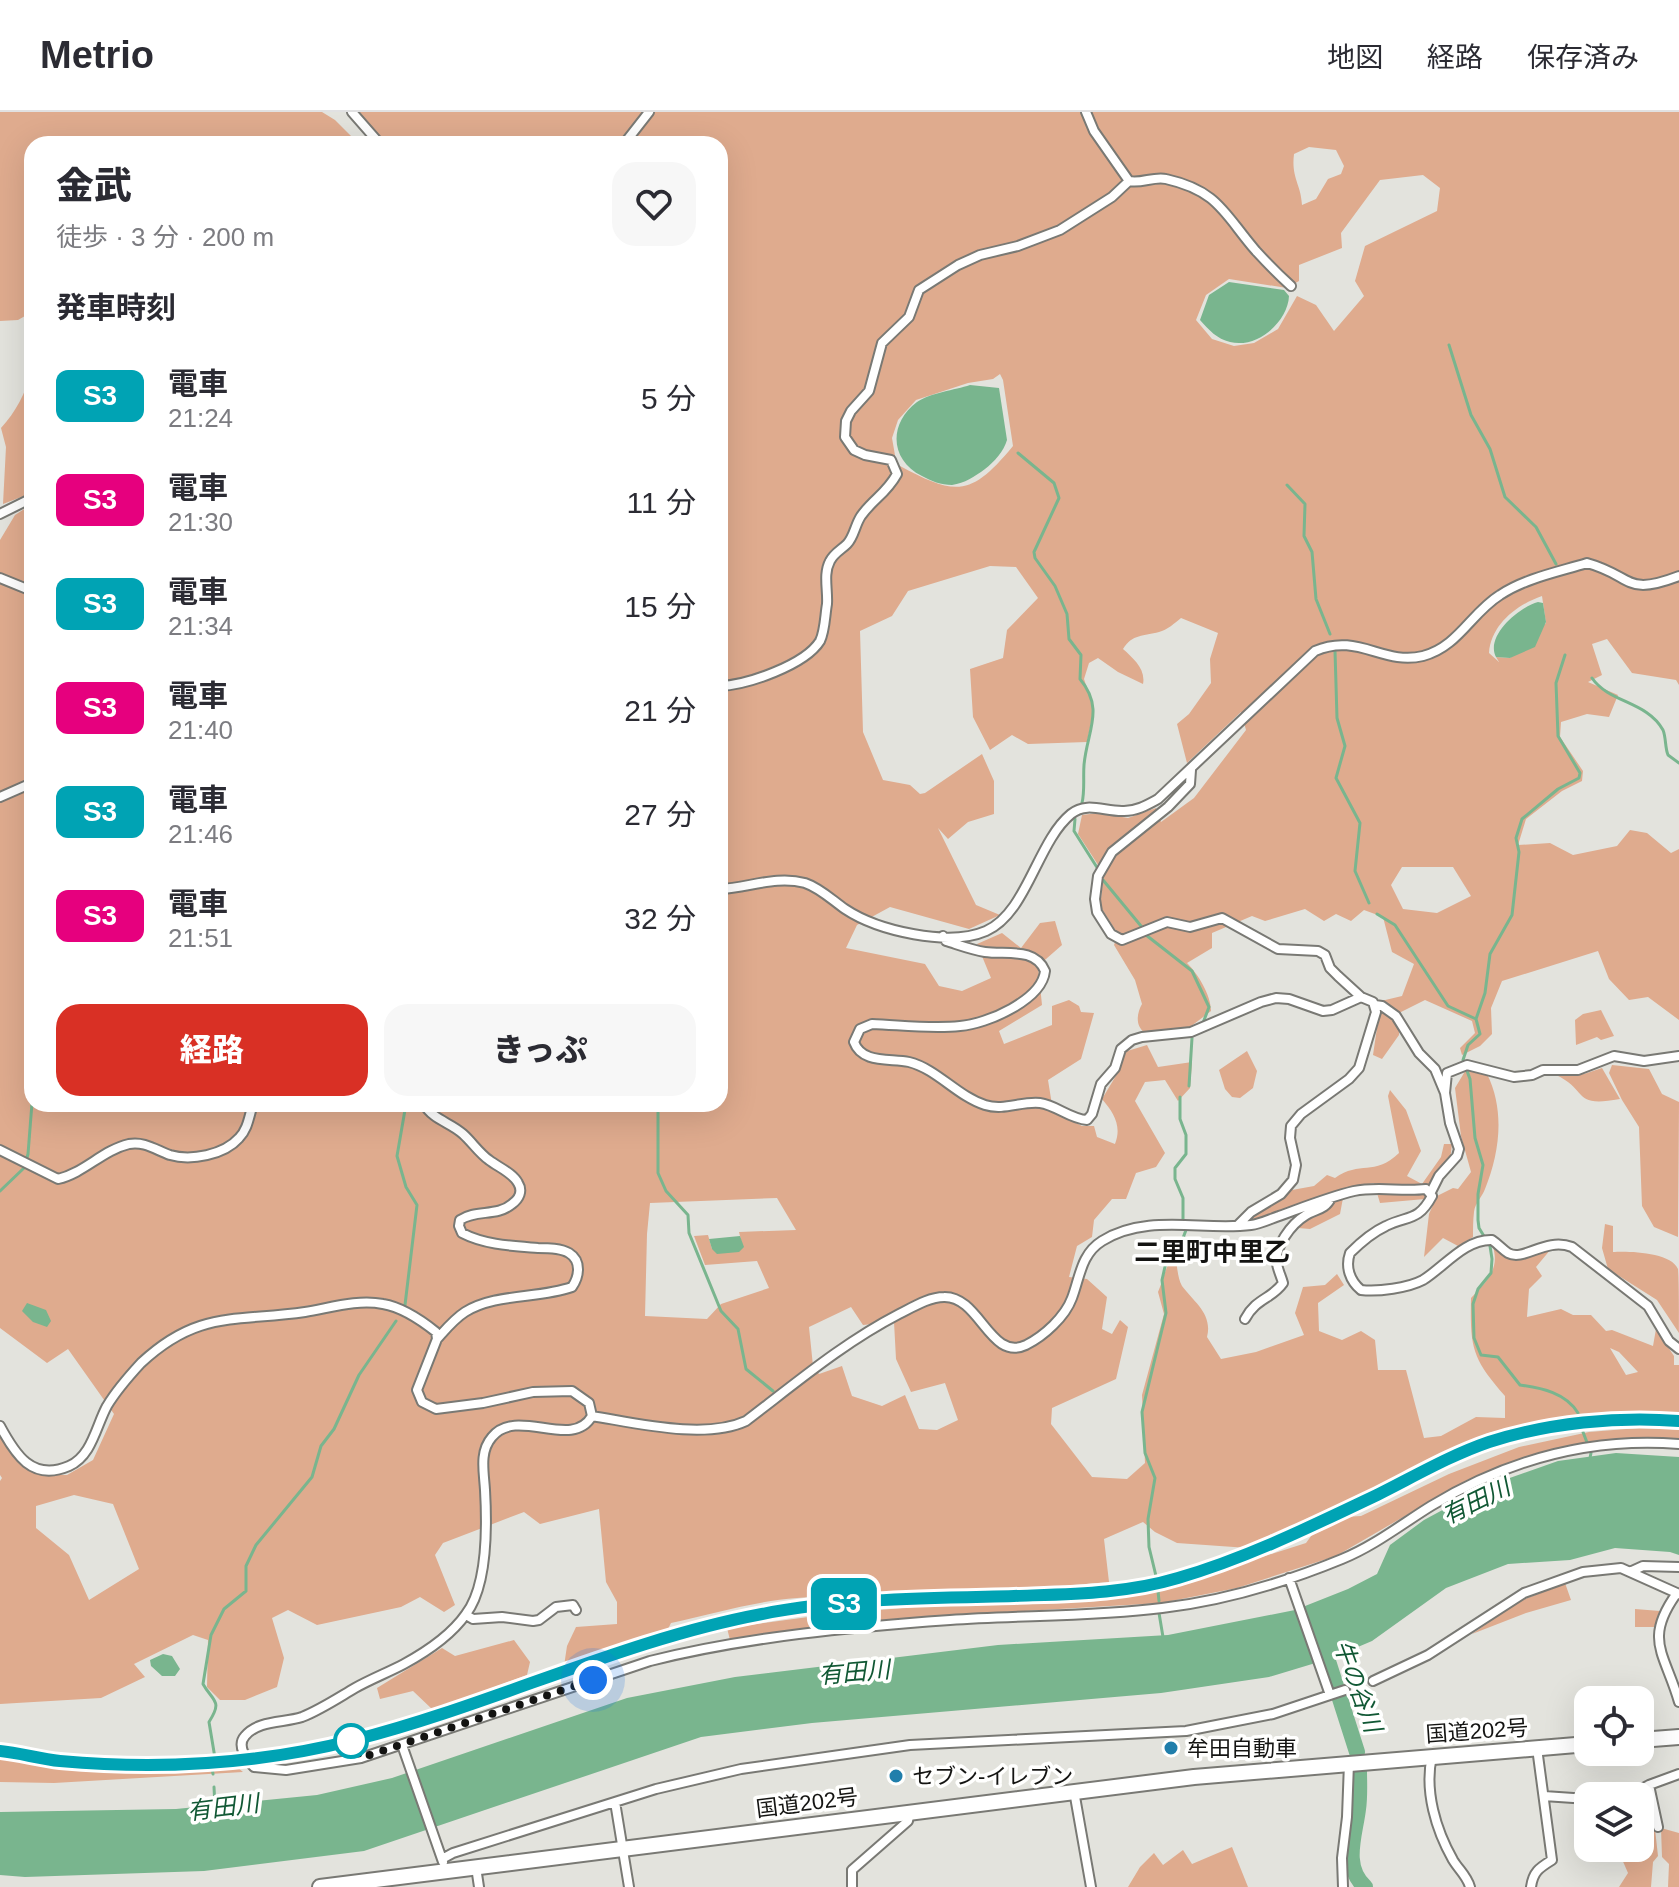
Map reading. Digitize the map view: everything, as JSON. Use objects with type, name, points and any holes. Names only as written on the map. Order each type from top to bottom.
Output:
[{"type":"highway","points":[[1654,1739],[1679,1737]]},
{"type":"highway","name":"国道202号","points":[[320,1887],[443,1865],[476,1867],[1074,1791],[1349,1763],[1574,1745]]},
{"type":"street","points":[[352,112],[373,136]]},
{"type":"street","points":[[630,136],[649,112]]},
{"type":"street","points":[[1086,112],[1101,143],[1129,181],[1136,183],[1162,178],[1203,192],[1220,204],[1254,248],[1291,286]]},
{"type":"street","points":[[728,685],[748,681],[789,666],[803,658],[822,637],[827,601],[827,567],[832,556],[850,541],[858,520],[871,504],[887,492],[897,474],[891,460],[854,450],[845,437],[846,421],[869,391],[882,343],[909,317],[919,290],[980,255],[1018,246],[1060,230],[1112,197],[1129,181]]},
{"type":"street","points":[[0,514],[24,502]]},
{"type":"street","points":[[728,888],[770,881],[807,884],[847,911],[878,926],[943,936],[971,936],[1001,922],[1061,822],[1075,811],[1089,807],[1123,811],[1139,809],[1158,799],[1315,651],[1329,644],[1350,644],[1398,658],[1423,656],[1444,648],[1460,635],[1479,611],[1500,595],[1524,583],[1587,563],[1632,585],[1655,585],[1679,576]]},
{"type":"street","points":[[0,578],[24,588]]},
{"type":"street","points":[[1191,770],[1190,784],[1168,807],[1112,852],[1098,876],[1097,912],[1111,934],[1122,940],[1129,939],[1167,922],[1190,927],[1222,918],[1278,949],[1318,951],[1325,955],[1330,968],[1361,997]]},
{"type":"street","points":[[0,797],[24,786]]},
{"type":"street","points":[[943,936],[946,941],[984,952],[1036,958],[1045,971],[1042,985],[1022,1002],[981,1021],[961,1026],[872,1024],[860,1029],[854,1042],[863,1055],[910,1062],[932,1072],[980,1104],[997,1108],[1041,1103],[1087,1120],[1092,1114],[1101,1084],[1115,1068],[1121,1049],[1132,1040],[1191,1032],[1276,998],[1289,999],[1323,1011],[1367,997],[1375,1005],[1376,1012],[1359,1068],[1349,1079],[1301,1114],[1291,1126],[1290,1138],[1296,1165],[1293,1180],[1281,1194],[1251,1212],[1238,1225]]},
{"type":"street","points":[[1375,1005],[1396,1016],[1419,1053],[1435,1069],[1445,1093],[1450,1123],[1459,1149],[1457,1156],[1439,1176],[1426,1208],[1417,1216],[1382,1227],[1350,1253],[1347,1267],[1357,1287],[1368,1291],[1417,1282],[1482,1240],[1492,1240],[1511,1255],[1561,1243],[1572,1247],[1648,1306],[1669,1341],[1679,1349]]},
{"type":"street","points":[[1445,1093],[1447,1073],[1462,1066],[1514,1077],[1543,1070],[1578,1070],[1614,1056],[1644,1061],[1679,1056]]},
{"type":"street","points":[[0,1150],[58,1179],[70,1176],[125,1145],[139,1143],[173,1156],[193,1158],[225,1150],[248,1125],[251,1112]]},
{"type":"street","points":[[431,1112],[460,1132],[487,1159],[516,1179],[520,1186],[521,1193],[516,1202],[503,1211],[467,1215],[460,1220],[462,1233],[506,1245],[570,1253],[577,1262],[579,1272],[572,1287],[479,1305],[464,1312],[437,1339],[417,1390],[418,1396],[428,1407],[436,1409],[533,1392],[572,1391],[589,1403],[592,1416]]},
{"type":"street","points":[[592,1416],[684,1428],[735,1426],[870,1329],[914,1306],[945,1297],[968,1306],[998,1342],[1014,1349],[1026,1345],[1064,1314],[1088,1253],[1100,1242],[1141,1227],[1254,1225],[1367,1189],[1426,1189],[1431,1192]]},
{"type":"street","points":[[1245,1319],[1251,1307],[1283,1283],[1277,1266],[1277,1252],[1284,1239],[1299,1220],[1325,1208],[1331,1198]]},
{"type":"street","points":[[0,1426],[11,1447],[27,1465],[60,1469],[72,1465],[82,1458],[107,1406],[142,1362],[183,1332],[232,1317],[300,1312],[364,1302],[384,1304],[428,1326],[436,1332],[437,1339]]},
{"type":"street","points":[[592,1416],[581,1428],[570,1431],[527,1426],[506,1428],[492,1436],[483,1455],[487,1524],[480,1578],[476,1596],[466,1615],[429,1648],[405,1663],[304,1716],[264,1724],[245,1735],[241,1742],[254,1767],[286,1770],[349,1760],[650,1661],[704,1648],[948,1620],[1160,1609],[1196,1603],[1289,1578],[1344,1558],[1378,1541],[1474,1481],[1525,1462],[1595,1445],[1639,1441],[1679,1444]]},
{"type":"street","points":[[1632,1571],[1643,1566],[1679,1567]]},
{"type":"street","points":[[1373,1681],[1428,1655],[1498,1607],[1550,1582],[1583,1572],[1621,1568],[1678,1594],[1666,1608],[1658,1630],[1679,1702]]},
{"type":"street","points":[[1289,1578],[1330,1695]]},
{"type":"street","points":[[466,1615],[473,1619],[502,1617],[533,1621],[556,1607],[573,1605],[576,1610]]},
{"type":"street","points":[[443,1865],[453,1853],[690,1779],[910,1745],[1186,1731],[1273,1714],[1345,1690]]},
{"type":"street","points":[[402,1745],[443,1865]]},
{"type":"street","points":[[1531,1887],[1533,1875],[1552,1860],[1537,1748]]},
{"type":"street","points":[[1432,1756],[1433,1815],[1454,1862],[1470,1887]]},
{"type":"street","points":[[1343,1887],[1342,1858],[1349,1763]]},
{"type":"street","points":[[1654,1783],[1679,1774]]},
{"type":"street","points":[[1074,1791],[1091,1887]]},
{"type":"street","points":[[1544,1796],[1574,1798]]},
{"type":"street","points":[[615,1802],[629,1887]]},
{"type":"street","points":[[1654,1808],[1658,1827]]},
{"type":"street","points":[[852,1887],[852,1870],[908,1821],[910,1812]]},
{"type":"street","points":[[476,1867],[479,1887]]},
{"type":"shaded area","points":[[0,112],[322,112],[351,136],[24,136],[24,317],[0,321]]},
{"type":"shaded area","points":[[356,112],[1679,112],[1679,685],[1676,680],[1632,673],[1607,639],[1592,644],[1602,675],[1588,682],[1618,695],[1609,717],[1587,714],[1561,722],[1560,737],[1583,771],[1582,781],[1562,791],[1526,819],[1518,845],[1550,843],[1573,855],[1617,846],[1630,830],[1647,833],[1671,853],[1679,849],[1679,1020],[1648,997],[1629,1000],[1609,979],[1598,951],[1502,981],[1491,1008],[1492,1034],[1480,1046],[1462,1055],[1460,1048],[1475,1033],[1472,1021],[1425,1000],[1399,1013],[1399,1035],[1382,1059],[1373,1055],[1381,1001],[1402,996],[1414,964],[1392,952],[1383,917],[1364,910],[1351,921],[1336,914],[1324,921],[1305,909],[1265,921],[1252,916],[1212,933],[1212,948],[1187,963],[1203,985],[1211,1011],[1190,1027],[1144,1032],[1138,1022],[1142,1004],[1135,980],[1114,945],[1118,934],[1100,906],[1104,874],[1078,834],[1082,815],[1098,813],[1128,818],[1156,808],[1161,822],[1194,798],[1246,730],[1241,712],[1187,763],[1177,724],[1189,714],[1211,683],[1210,659],[1218,633],[1181,618],[1162,631],[1134,638],[1123,649],[1141,669],[1143,684],[1098,658],[1089,663],[1084,679],[1094,709],[1087,742],[1028,744],[1012,735],[990,750],[973,717],[970,669],[1003,658],[1007,630],[1038,598],[1016,567],[990,566],[908,591],[892,616],[860,631],[863,732],[883,780],[910,785],[920,794],[925,793],[982,754],[994,781],[994,814],[968,822],[948,839],[938,828],[976,905],[1000,915],[969,929],[890,907],[857,925],[846,948],[925,964],[939,986],[962,991],[991,978],[977,944],[1002,933],[1021,948],[1040,923],[1055,921],[1062,945],[1038,966],[1042,1005],[999,1031],[1004,1044],[1052,1025],[1052,1006],[1069,1000],[1079,1006],[1081,1012],[1094,1013],[1081,1059],[1048,1080],[1053,1111],[1082,1126],[1094,1126],[1097,1137],[1115,1144],[1118,1131],[1116,1120],[1102,1099],[1120,1069],[1124,1052],[1147,1045],[1158,1067],[1192,1062],[1190,1088],[1178,1101],[1165,1080],[1145,1082],[1135,1101],[1165,1153],[1156,1167],[1136,1173],[1126,1199],[1112,1199],[1094,1220],[1092,1237],[1077,1246],[1069,1277],[1087,1279],[1107,1297],[1102,1329],[1112,1334],[1120,1320],[1128,1327],[1116,1379],[1052,1408],[1051,1424],[1092,1477],[1127,1479],[1145,1463],[1142,1395],[1164,1314],[1158,1292],[1175,1253],[1180,1282],[1205,1315],[1207,1337],[1221,1359],[1256,1352],[1304,1335],[1295,1313],[1303,1287],[1325,1285],[1337,1274],[1344,1285],[1318,1303],[1319,1331],[1342,1340],[1361,1331],[1375,1340],[1378,1370],[1406,1370],[1424,1438],[1441,1436],[1476,1417],[1505,1418],[1505,1396],[1475,1352],[1471,1298],[1493,1269],[1493,1247],[1514,1259],[1551,1249],[1536,1267],[1542,1276],[1529,1289],[1527,1317],[1561,1309],[1573,1315],[1591,1315],[1606,1331],[1612,1330],[1653,1346],[1656,1329],[1674,1356],[1674,1365],[1679,1365],[1679,1416],[1600,1416],[1488,1433],[1439,1454],[1345,1506],[1248,1548],[1177,1543],[1143,1522],[1104,1539],[1109,1582],[836,1595],[765,1602],[671,1623],[667,1631],[564,1666],[567,1646],[576,1627],[617,1624],[617,1602],[606,1582],[599,1509],[540,1524],[524,1512],[443,1543],[435,1555],[455,1605],[444,1612],[420,1597],[401,1607],[317,1625],[288,1610],[272,1618],[284,1658],[277,1687],[245,1700],[220,1700],[207,1687],[208,1640],[193,1635],[134,1664],[145,1677],[101,1698],[0,1704],[0,1437],[21,1465],[43,1475],[67,1475],[93,1460],[114,1414],[68,1349],[47,1363],[0,1328],[0,540],[15,515],[24,509],[24,1112],[728,1112],[728,136],[378,136]],"holes":[[[1309,147],[1336,150],[1344,166],[1341,174],[1328,179],[1316,199],[1302,205],[1294,154]],[[1423,175],[1440,188],[1437,211],[1365,246],[1355,281],[1364,296],[1334,331],[1316,305],[1297,296],[1278,329],[1254,343],[1234,346],[1212,339],[1196,320],[1206,295],[1229,279],[1287,288],[1299,281],[1299,265],[1342,248],[1341,233],[1380,180]],[[1000,374],[1003,380],[1013,446],[986,475],[974,483],[949,486],[935,483],[900,466],[896,486],[889,482],[896,461],[892,438],[898,420],[916,400],[968,383],[993,379]],[[1542,596],[1546,623],[1510,658],[1496,657],[1499,662],[1489,653],[1494,634],[1506,617]],[[1402,867],[1453,867],[1471,896],[1437,913],[1403,909],[1391,885]],[[777,1198],[796,1230],[739,1232],[743,1248],[712,1249],[708,1235],[694,1236],[705,1265],[757,1261],[769,1288],[721,1304],[707,1319],[645,1316],[650,1203]],[[851,1307],[863,1325],[894,1322],[896,1359],[911,1392],[945,1383],[958,1420],[937,1430],[919,1429],[905,1395],[882,1406],[852,1396],[842,1366],[819,1374],[813,1366],[809,1327]],[[1610,1348],[1619,1352],[1638,1372],[1626,1375]],[[74,1495],[113,1504],[139,1569],[89,1600],[69,1555],[36,1528],[36,1506]]]},
{"type":"shaded area","points":[[24,392],[24,496],[3,504],[6,447],[1,428]]},
{"type":"shaded area","points":[[1601,1010],[1614,1036],[1601,1040],[1597,1037],[1576,1045],[1575,1020],[1583,1014]]},
{"type":"shaded area","points":[[1247,1051],[1257,1071],[1253,1088],[1240,1098],[1232,1097],[1225,1089],[1219,1070]]},
{"type":"shaded area","points":[[1612,1065],[1649,1069],[1662,1094],[1679,1102],[1678,1237],[1654,1227],[1642,1206],[1639,1127],[1609,1073]]},
{"type":"shaded area","points":[[1467,1068],[1487,1074],[1493,1088],[1498,1116],[1494,1160],[1475,1209],[1473,1237],[1458,1246],[1443,1238],[1424,1257],[1429,1214],[1437,1196],[1453,1188],[1458,1189],[1471,1172],[1461,1136],[1455,1088]]},
{"type":"shaded area","points":[[1602,1068],[1620,1099],[1587,1099],[1556,1075],[1584,1074]]},
{"type":"shaded area","points":[[1390,1090],[1406,1110],[1421,1151],[1407,1176],[1422,1184],[1441,1157],[1444,1144],[1452,1144],[1450,1161],[1435,1175],[1425,1199],[1380,1203],[1374,1183],[1340,1190],[1343,1198],[1340,1214],[1310,1229],[1298,1228],[1303,1206],[1280,1210],[1251,1222],[1251,1215],[1292,1190],[1314,1186],[1327,1175],[1335,1178],[1352,1170],[1374,1167],[1399,1153],[1388,1096]]},
{"type":"shaded area","points":[[1605,1224],[1613,1226],[1613,1252],[1638,1252],[1674,1263],[1678,1269],[1679,1333],[1657,1300],[1608,1269],[1602,1248]]},
{"type":"shaded area","points":[[1651,1427],[1679,1430],[1679,1441],[1639,1437],[1593,1441],[1527,1456],[1467,1480],[1336,1556],[1237,1588],[1161,1603],[938,1616],[730,1640],[727,1628],[823,1615],[1117,1595],[1162,1589],[1306,1543],[1314,1532],[1345,1517],[1361,1516],[1449,1474],[1519,1447],[1589,1432]]},
{"type":"shaded area","points":[[1565,1583],[1571,1600],[1472,1634],[1520,1601]]},
{"type":"shaded area","points":[[1635,1609],[1660,1611],[1654,1627],[1635,1627]]},
{"type":"shaded area","points":[[514,1640],[530,1662],[527,1675],[433,1710],[413,1691],[380,1699],[377,1688],[442,1648],[455,1656]]},
{"type":"shaded area","points":[[0,1759],[118,1769],[237,1767],[243,1772],[54,1783],[0,1782]]},
{"type":"shaded area","points":[[1661,1828],[1679,1833],[1679,1887],[1668,1887],[1669,1864],[1662,1857]]},
{"type":"shaded area","points":[[1654,1830],[1658,1856],[1654,1861]]},
{"type":"shaded area","points":[[1232,1847],[1248,1887],[1128,1887],[1140,1867],[1154,1853],[1163,1865],[1183,1850],[1192,1864]]},
{"type":"shaded area","points":[[1623,1862],[1653,1862],[1651,1887],[1619,1887],[1628,1873]]},
{"type":"water","points":[[1229,282],[1284,290],[1289,296],[1287,305],[1270,331],[1251,341],[1230,342],[1210,331],[1200,320],[1209,295]]},
{"type":"water","points":[[970,385],[999,388],[1006,444],[992,463],[961,483],[944,484],[922,476],[911,469],[899,451],[897,431],[901,421],[922,399]]},
{"type":"water","points":[[1538,602],[1543,603],[1546,622],[1535,647],[1510,658],[1496,657],[1495,640],[1499,632],[1513,616]]},
{"type":"water","points":[[740,1236],[744,1247],[739,1252],[717,1254],[709,1239]]},
{"type":"water","points":[[27,1303],[46,1310],[51,1321],[47,1327],[33,1322],[22,1311]]},
{"type":"water","name":"有田川","points":[[1616,1453],[1679,1457],[1679,1555],[1615,1548],[1570,1560],[1508,1564],[1446,1588],[1372,1641],[1332,1658],[1269,1677],[1161,1693],[812,1723],[701,1737],[364,1851],[204,1871],[25,1877],[0,1875],[0,1812],[176,1809],[317,1795],[392,1778],[627,1698],[735,1677],[998,1645],[1168,1635],[1295,1610],[1377,1574],[1390,1545],[1424,1520],[1487,1486],[1558,1461]]},
{"type":"water","points":[[163,1654],[172,1656],[180,1669],[175,1676],[162,1676],[151,1666],[150,1660]]},
{"type":"waterway","points":[[1449,345],[1471,415],[1490,449],[1505,497],[1536,527],[1556,564]]},
{"type":"waterway","points":[[1018,453],[1054,483],[1059,498],[1034,552],[1055,586],[1067,614],[1069,639],[1081,655],[1080,679],[1092,700],[1082,803]]},
{"type":"waterway","points":[[1287,485],[1305,504],[1304,536],[1312,552],[1316,599],[1330,634]]},
{"type":"waterway","points":[[1335,651],[1337,718],[1345,746],[1336,778],[1360,823],[1355,871],[1369,903]]},
{"type":"waterway","points":[[1565,655],[1556,683],[1558,736],[1580,773],[1579,778],[1558,789],[1522,819],[1516,838],[1519,852],[1512,915],[1490,954],[1485,993],[1476,1019],[1480,1034],[1468,1045],[1463,1060],[1470,1079],[1475,1138],[1483,1165],[1478,1194],[1479,1228],[1490,1246],[1492,1259],[1491,1273],[1478,1289],[1473,1304],[1474,1338],[1481,1355],[1498,1357],[1520,1385],[1560,1396],[1578,1413]]},
{"type":"waterway","points":[[1592,678],[1608,693],[1638,707],[1656,720],[1663,730],[1668,755],[1679,763]]},
{"type":"waterway","points":[[1075,819],[1074,831],[1098,869]]},
{"type":"waterway","points":[[1103,880],[1141,926]]},
{"type":"waterway","points":[[1377,914],[1395,925],[1448,1006],[1476,1019]]},
{"type":"waterway","points":[[1146,935],[1192,971],[1209,1007],[1203,1023]]},
{"type":"waterway","points":[[1189,1086],[1192,1038]]},
{"type":"waterway","points":[[1180,1097],[1186,1154],[1175,1168],[1175,1179],[1183,1198],[1183,1219]]},
{"type":"waterway","points":[[0,1191],[24,1168],[31,1112]]},
{"type":"waterway","points":[[405,1112],[397,1156],[406,1187],[417,1205],[405,1305]]},
{"type":"waterway","points":[[658,1112],[658,1173],[666,1191],[688,1215],[689,1233],[721,1311],[738,1329],[746,1369],[773,1391]]},
{"type":"waterway","points":[[1156,1576],[1149,1547],[1148,1519],[1155,1478],[1145,1453],[1142,1412],[1166,1313],[1162,1280],[1167,1258],[1186,1230]]},
{"type":"waterway","points":[[215,1758],[209,1722],[216,1705],[203,1684],[211,1635],[224,1609],[246,1591],[246,1566],[256,1545],[312,1477],[321,1446],[334,1429],[359,1375],[396,1321]]},
{"type":"waterway","points":[[1583,1432],[1590,1458]]},
{"type":"waterway","points":[[1158,1591],[1159,1601]]},
{"type":"waterway","points":[[1159,1613],[1163,1637]]},
{"type":"waterway","name":"牛の谷川","points":[[1318,1641],[1327,1658],[1357,1752]]},
{"type":"waterway","points":[[212,1768],[213,1774]]},
{"type":"waterway","name":"牛の谷川","points":[[1359,1770],[1359,1804],[1352,1860],[1358,1879],[1365,1887]]},
{"type":"waterway","name":"有田川","points":[[214,1787],[215,1807]]},
{"type":"railway","points":[[0,1751],[65,1762],[161,1764],[273,1757],[384,1732],[675,1635],[766,1613],[849,1604],[1092,1592],[1148,1586],[1205,1570],[1276,1541],[1436,1464],[1493,1441],[1533,1431],[1615,1420],[1679,1421]]},
{"type":"train","name":"S3","points":[[0,1751],[65,1762],[161,1764],[273,1757],[384,1732],[675,1635],[766,1613],[849,1604],[1092,1592],[1148,1586],[1205,1570],[1276,1541],[1436,1464],[1493,1441],[1533,1431],[1615,1420],[1679,1421]]},
{"type":"place","name":"牟田自動車","points":[[1171,1748]]},
{"type":"place","name":"セブン-イレブン","points":[[896,1776]]},
{"type":"district","name":"二里町中里乙","points":[[1212,1252]]},
{"type":"route","points":[[351,1741],[361,1758],[593,1680]]}]
